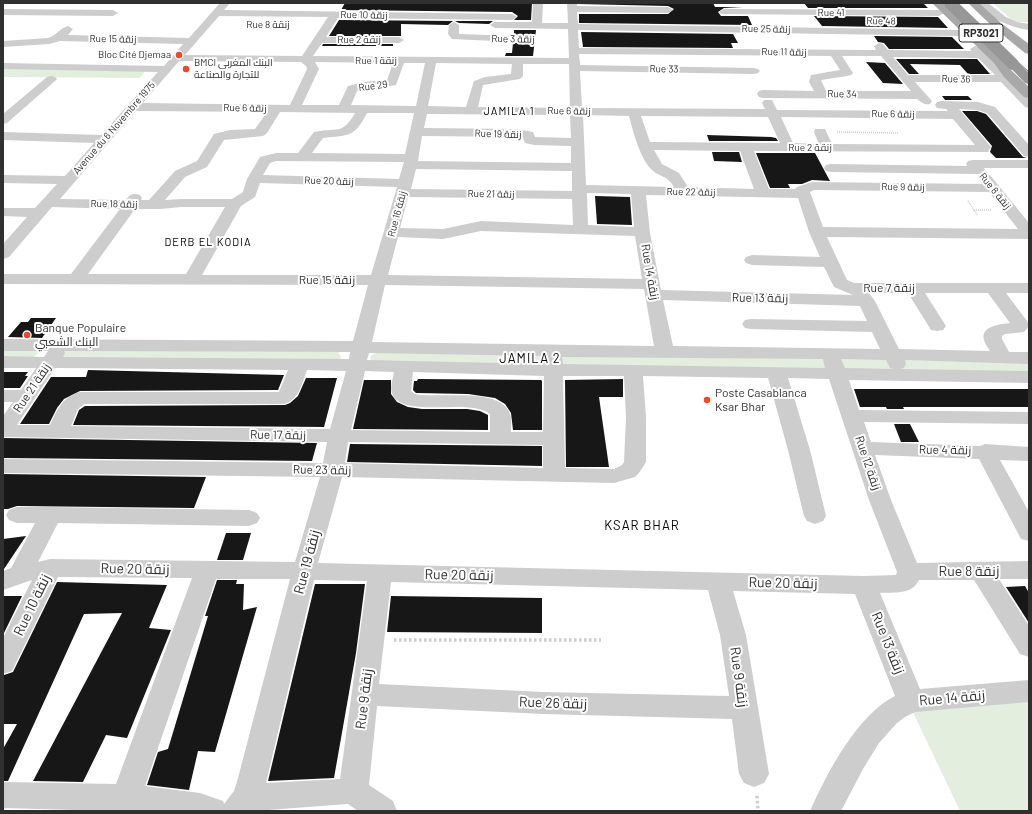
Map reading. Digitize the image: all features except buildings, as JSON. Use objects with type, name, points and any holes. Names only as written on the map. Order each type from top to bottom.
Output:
[{"type":"highway","name":"RP3021","points":[[950,3],[1027,79]]},
{"type":"highway","name":"RP3021","points":[[965,3],[1029,61]]},
{"type":"main road","points":[[973,3],[1029,50]]},
{"type":"main road","points":[[938,8],[962,31],[993,55],[1001,63],[1011,78],[1029,94]]},
{"type":"main road","points":[[1005,31],[1029,27]]},
{"type":"main road","points":[[962,31],[1005,31],[1029,33]]},
{"type":"street","points":[[32,12],[45,3]]},
{"type":"street","points":[[36,66],[49,55],[59,39],[82,13],[96,3]]},
{"type":"street","points":[[537,26],[538,3]]},
{"type":"street","points":[[660,3],[668,9],[676,29]]},
{"type":"street","points":[[819,3],[826,12]]},
{"type":"street","points":[[845,3],[865,31],[885,53],[894,66],[906,72],[922,97],[937,115]]},
{"type":"street","points":[[928,3],[938,8]]},
{"type":"street","points":[[982,3],[1002,20],[1012,25],[1029,27]]},
{"type":"street","points":[[987,3],[1005,20],[1029,27]]},
{"type":"street","points":[[895,4],[900,6],[908,17],[938,8]]},
{"type":"street","name":"Rue 41","points":[[722,11],[794,7],[856,17]]},
{"type":"street","name":"Rue 10 زنقة","points":[[221,8],[385,9],[511,17]]},
{"type":"street","name":"Avenue du 6 Novembre 1975","points":[[3,254],[177,58],[190,41],[207,25],[221,8]]},
{"type":"street","points":[[294,108],[313,69],[311,64],[305,60],[329,25],[328,9]]},
{"type":"street","points":[[385,9],[388,24],[407,27],[454,29],[511,17],[537,26],[573,34],[668,9]]},
{"type":"street","points":[[722,11],[748,51],[763,94],[789,148]]},
{"type":"street","points":[[3,12],[114,13]]},
{"type":"street","name":"Rue 48","points":[[756,20],[908,17]]},
{"type":"street","points":[[207,25],[222,25]]},
{"type":"street","points":[[314,25],[329,25]]},
{"type":"street","points":[[396,61],[398,44],[407,27]]},
{"type":"street","name":"Rue 3 زنقة","points":[[454,29],[454,36],[460,38],[526,39]]},
{"type":"street","name":"Rue 25 زنقة","points":[[573,34],[625,33],[676,29],[921,32],[962,31]]},
{"type":"street","points":[[793,52],[792,41],[822,40],[819,30]]},
{"type":"street","points":[[962,31],[981,55],[1029,104]]},
{"type":"street","points":[[916,54],[907,43],[928,40],[921,32]]},
{"type":"street","points":[[573,34],[581,230]]},
{"type":"street","name":"Rue 11 زنقة","points":[[573,34],[702,51],[993,55]]},
{"type":"street","name":"Rue 1 زنقة","points":[[177,58],[518,61],[573,34]]},
{"type":"street","name":"Rue 33","points":[[573,34],[754,71]]},
{"type":"street","name":"Rue 15 زنقة","points":[[3,44],[59,39],[190,41]]},
{"type":"street","points":[[489,61],[495,39]]},
{"type":"street","points":[[689,40],[697,42],[702,51]]},
{"type":"street","points":[[316,43],[398,44]]},
{"type":"street","points":[[822,94],[815,82],[815,77],[842,75],[847,73],[835,53]]},
{"type":"street","name":"Rue 16 زنقة","points":[[360,356],[378,280],[411,161],[420,109],[431,60]]},
{"type":"street","name":"Rue 29","points":[[343,109],[352,89],[363,86],[392,83],[396,61]]},
{"type":"street","points":[[472,105],[478,83],[481,81],[518,76],[518,61]]},
{"type":"street","points":[[3,66],[166,69]]},
{"type":"street","name":"Rue 36","points":[[906,72],[1006,80]]},
{"type":"street","points":[[35,78],[66,79]]},
{"type":"street","points":[[3,120],[51,79]]},
{"type":"street","points":[[140,81],[155,82]]},
{"type":"street","points":[[922,97],[933,92]]},
{"type":"street","name":"Rue 34","points":[[763,94],[922,97]]},
{"type":"street","points":[[922,97],[953,110],[978,106],[991,110],[1029,153]]},
{"type":"street","name":"Rue 6 زنقة","points":[[133,107],[420,109],[472,105],[576,105],[634,112],[937,115],[953,110]]},
{"type":"street","points":[[156,202],[180,174],[202,164],[219,137],[230,134],[258,133],[262,130],[276,108]]},
{"type":"street","points":[[302,157],[319,135],[350,129],[354,126],[363,109]]},
{"type":"street","name":"Rue 2 زنقة","points":[[645,146],[983,149],[984,147],[953,110]]},
{"type":"street","points":[[634,112],[645,146],[656,166],[674,176],[684,192]]},
{"type":"street","name":"Rue 19 زنقة","points":[[416,132],[518,132],[528,135],[530,140],[534,141],[577,142]]},
{"type":"street","points":[[820,132],[831,168],[842,186]]},
{"type":"street","points":[[3,136],[105,138]]},
{"type":"street","points":[[746,148],[763,194]]},
{"type":"street","name":"Rue 8 زنقة","points":[[961,149],[1029,233]]},
{"type":"street","points":[[191,280],[236,203],[250,194],[254,179],[265,160],[276,157],[302,157],[578,167]]},
{"type":"street","points":[[831,168],[976,167],[1029,164]]},
{"type":"street","points":[[3,179],[68,180]]},
{"type":"street","name":"Rue 20 زنقة","points":[[254,179],[404,188]]},
{"type":"street","name":"Rue 9 زنقة","points":[[807,190],[842,186],[994,188]]},
{"type":"street","name":"Rue 21 زنقة","points":[[404,188],[579,192]]},
{"type":"street","name":"Rue 22 زنقة","points":[[579,192],[638,190],[763,194],[807,190]]},
{"type":"street","name":"Rue 14 زنقة","points":[[638,190],[639,210],[665,353]]},
{"type":"street","points":[[807,190],[817,232],[830,262],[840,283],[851,288]]},
{"type":"street","points":[[75,280],[132,201]]},
{"type":"street","name":"Rue 18 زنقة","points":[[47,204],[132,201],[236,203]]},
{"type":"street","points":[[3,212],[47,204]]},
{"type":"street","points":[[392,232],[443,234],[481,226],[643,232]]},
{"type":"street","points":[[817,232],[1029,233]]},
{"type":"street","points":[[752,260],[830,262]]},
{"type":"street","name":"Rue 15 زنقة","points":[[3,279],[378,280],[653,290]]},
{"type":"street","name":"Rue 7 زنقة","points":[[851,288],[1029,288]]},
{"type":"street","name":"Rue 7 زنقة","points":[[851,288],[860,294],[866,301],[903,375]]},
{"type":"street","points":[[993,288],[1021,325],[1018,328],[1000,330],[993,334],[993,339],[1003,358]]},
{"type":"street","points":[[914,289],[937,326]]},
{"type":"street","name":"Rue 13 زنقة","points":[[653,290],[866,301]]},
{"type":"street","points":[[752,324],[879,327]]},
{"type":"street","points":[[3,345],[553,361],[633,370],[776,372],[892,355],[1029,358]]},
{"type":"street","name":"Rue 21 زنقة","points":[[3,431],[60,346]]},
{"type":"street","points":[[3,362],[300,364],[360,356],[405,367],[553,361],[665,353],[833,363],[903,375],[1029,377]]},
{"type":"street","name":"Rue 19 زنقة","points":[[242,804],[258,760],[304,571],[333,470],[339,435],[360,356]]},
{"type":"street","points":[[553,361],[554,476]]},
{"type":"street","name":"Rue 12 زنقة","points":[[833,363],[880,500],[909,572]]},
{"type":"street","points":[[58,432],[71,405],[74,401],[80,398],[284,398],[288,394],[300,364]]},
{"type":"street","points":[[405,367],[401,392],[407,398],[414,400],[485,403],[492,406],[498,410],[500,416],[500,438]]},
{"type":"street","name":"Rue 23 زنقة","points":[[3,466],[333,470],[554,476],[614,476],[629,472],[635,462],[636,418],[633,370]]},
{"type":"street","points":[[776,372],[799,450],[815,516]]},
{"type":"street","points":[[3,396],[26,396]]},
{"type":"street","points":[[851,416],[1029,418]]},
{"type":"street","name":"Rue 17 زنقة","points":[[3,431],[553,439]]},
{"type":"street","name":"Rue 4 زنقة","points":[[862,448],[985,451],[1029,454]]},
{"type":"street","points":[[985,451],[1029,532]]},
{"type":"street","points":[[17,515],[249,518]]},
{"type":"street","points":[[11,578],[50,515]]},
{"type":"street","name":"Rue 10 زنقة","points":[[3,664],[50,568]]},
{"type":"street","name":"Rue 20 زنقة","points":[[11,578],[50,568],[304,571],[718,582],[900,585],[907,581],[909,572]]},
{"type":"street","points":[[126,804],[207,570]]},
{"type":"street","name":"Rue 8 زنقة","points":[[909,572],[982,572],[1029,570]]},
{"type":"street","points":[[982,572],[1029,647]]},
{"type":"street","name":"Rue 9 زنقة","points":[[353,791],[380,573]]},
{"type":"street","name":"Rue 9 زنقة","points":[[718,582],[733,635],[754,774]]},
{"type":"street","name":"Rue 13 زنقة","points":[[864,585],[911,701]]},
{"type":"street","name":"Rue 14 زنقة","points":[[825,811],[865,739],[886,716],[911,701],[1029,691]]},
{"type":"street","name":"Rue 26 زنقة","points":[[364,694],[543,703],[743,708]]},
{"type":"street","points":[[242,804],[353,791],[382,811]]},
{"type":"street","points":[[3,795],[202,809]]},
{"type":"path","points":[[966,200],[978,216]]},
{"type":"path","points":[[371,640],[601,640]]},
{"type":"green space","points":[[993,3],[1029,3],[1029,22],[1014,22]]},
{"type":"green space","points":[[3,68],[146,70],[140,78],[3,77]]},
{"type":"green space","points":[[3,347],[40,350],[40,352],[32,358],[3,357]]},
{"type":"green space","points":[[66,350],[338,352],[341,357],[340,360],[65,358],[62,356],[63,352]]},
{"type":"green space","points":[[376,353],[560,354],[1029,362],[1029,375],[372,361],[370,358]]},
{"type":"green space","points":[[1029,695],[1029,811],[960,811],[910,706]]},
{"type":"tram line","points":[[954,3],[1029,72]]},
{"type":"place","name":"Bloc Cité Djemaa","points":[[179,55]]},
{"type":"place","name":"BMCI البنك المغربي للتجارة والصناعة","points":[[186,69]]},
{"type":"place","name":"Banque Populaire البنك الشعبي","points":[[27,335]]},
{"type":"place","name":"Poste Casablanca Ksar Bhar","points":[[707,400]]},
{"type":"district","name":"JAMILA 1","points":[[509,111]]},
{"type":"district","name":"DERB EL KODIA","points":[[208,242]]},
{"type":"district","name":"JAMILA 2","points":[[530,359]]},
{"type":"district","name":"KSAR BHAR","points":[[642,526]]}]
